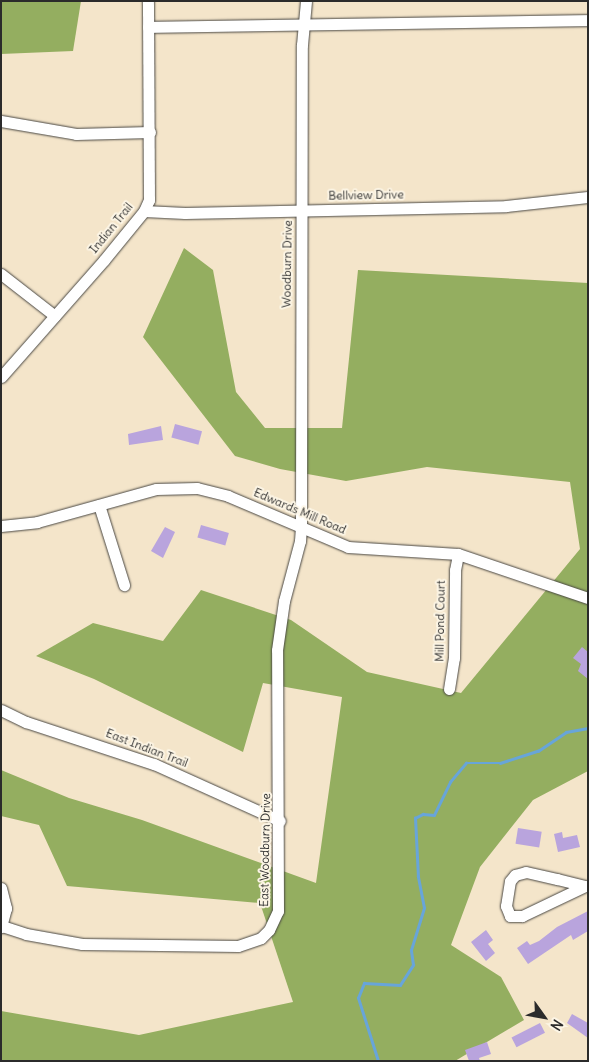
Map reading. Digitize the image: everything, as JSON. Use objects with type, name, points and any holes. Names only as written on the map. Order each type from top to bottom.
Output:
[{"type":"street","name":"Indian Trail","points":[[1,377],[144,211],[150,194],[148,1]]},
{"type":"street","name":"Woodburn Drive","points":[[301,527],[301,210],[306,1]]},
{"type":"street","points":[[148,26],[588,20]]},
{"type":"street","points":[[1,121],[76,134],[150,132]]},
{"type":"street","name":"Bellview Drive","points":[[144,211],[506,206],[588,197]]},
{"type":"street","points":[[1,274],[55,316]]},
{"type":"street","name":"Edwards Mill Road","points":[[1,526],[31,524],[156,489],[196,488],[228,496],[358,549],[458,554],[587,600]]},
{"type":"street","points":[[99,505],[124,585]]},
{"type":"street","name":"East Woodburn Drive","points":[[1,888],[6,908],[2,926],[26,934],[82,944],[238,946],[252,942],[269,930],[278,911],[280,821],[277,650],[284,601],[300,541],[301,527]]},
{"type":"street","name":"Mill Pond Court","points":[[449,689],[454,658],[455,570],[458,554]]},
{"type":"street","name":"East Indian Trail","points":[[1,710],[26,722],[154,764],[280,821]]},
{"type":"street","points":[[520,873],[586,885],[522,916],[510,916],[507,910],[510,880],[520,873]]},
{"type":"green space","points":[[1,1],[81,1],[73,51],[1,54]]},
{"type":"green space","points":[[184,248],[213,270],[236,392],[265,428],[342,428],[358,270],[588,283],[588,771],[533,800],[480,867],[451,945],[501,977],[524,1020],[455,1061],[1,1061],[1,1011],[139,1035],[293,1002],[260,903],[67,886],[39,825],[1,816],[1,770],[69,798],[142,820],[316,883],[342,697],[263,683],[243,752],[94,679],[36,656],[93,623],[163,641],[201,590],[291,620],[367,672],[461,693],[580,549],[570,482],[427,467],[346,481],[280,469],[235,456],[143,337]]},
{"type":"building","points":[[175,424],[202,431],[198,445],[171,438]]},
{"type":"building","points":[[161,426],[163,440],[129,445],[128,434]]},
{"type":"building","points":[[201,525],[229,533],[225,545],[197,537]]},
{"type":"building","points":[[165,527],[175,532],[163,558],[151,551]]},
{"type":"building","points":[[582,647],[588,652],[588,679],[578,671],[581,664],[573,658]]},
{"type":"building","points":[[518,828],[542,832],[539,848],[515,844]]},
{"type":"building","points":[[562,832],[563,838],[577,835],[580,847],[558,852],[554,834]]},
{"type":"building","points":[[588,911],[588,931],[573,940],[571,935],[528,964],[517,948],[527,941],[530,945],[539,941],[557,927]]},
{"type":"building","points":[[486,930],[493,940],[488,944],[495,953],[486,961],[471,942]]},
{"type":"building","points":[[572,1014],[588,1023],[588,1038],[567,1023]]},
{"type":"building","points":[[540,1023],[545,1033],[516,1047],[511,1038]]},
{"type":"building","points":[[487,1042],[491,1054],[479,1058],[480,1061],[469,1061],[465,1050]]},
{"type":"waterway","points":[[378,1061],[358,998],[364,983],[400,985],[413,965],[411,950],[424,908],[418,877],[415,818],[423,814],[434,815],[450,782],[466,763],[500,763],[538,751],[566,732],[588,728]]}]
